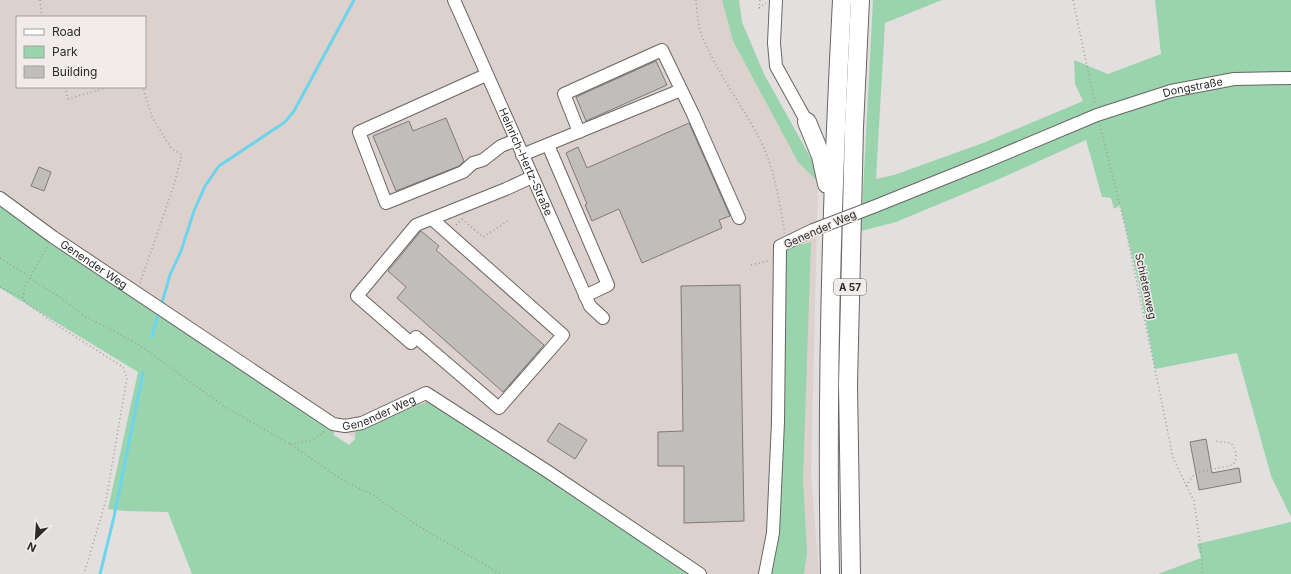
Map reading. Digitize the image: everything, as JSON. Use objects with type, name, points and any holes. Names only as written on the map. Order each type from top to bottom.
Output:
[{"type":"highway","name":"A 57","points":[[830,574],[830,401],[834,164],[842,0]]},
{"type":"highway","name":"A 57","points":[[852,574],[848,377],[854,127],[860,0]]},
{"type":"highway","points":[[807,122],[823,164],[833,221]]},
{"type":"street","name":"Heinrich-Hertz-Straße","points":[[454,0],[585,296],[590,306],[603,318]]},
{"type":"street","points":[[776,0],[774,42],[776,66],[807,122]]},
{"type":"street","points":[[579,132],[564,94],[662,50],[693,114],[739,218]]},
{"type":"street","points":[[486,75],[359,132],[386,203],[463,172],[473,164],[483,160],[501,146],[516,140]]},
{"type":"street","name":"Dongstraße","points":[[1097,114],[1178,90],[1234,79],[1291,78]]},
{"type":"street","points":[[522,155],[681,90]]},
{"type":"street","name":"Genender Weg","points":[[765,574],[773,533],[778,422],[780,246],[813,230],[986,162],[1097,114]]},
{"type":"street","points":[[548,145],[608,285],[585,296]]},
{"type":"street","points":[[432,219],[562,335],[499,408],[416,337],[411,343],[357,296],[416,225],[532,177]]},
{"type":"street","name":"Genender Weg","points":[[0,198],[53,237],[332,424],[345,426],[362,423],[426,394],[547,471],[700,574]]},
{"type":"path","points":[[40,0],[42,16]]},
{"type":"path","points":[[696,0],[701,35],[715,62],[762,142],[776,182],[787,242]]},
{"type":"path","points":[[760,0],[759,8],[769,0]]},
{"type":"path","name":"Schietenweg","points":[[1073,0],[1097,114],[1125,226],[1172,458],[1194,501],[1202,557],[1202,574]]},
{"type":"path","points":[[65,88],[68,99],[105,88]]},
{"type":"path","points":[[137,292],[173,188],[182,156],[171,148],[152,117],[143,88]]},
{"type":"path","points":[[462,219],[483,237],[508,221]]},
{"type":"path","points":[[23,298],[25,286],[53,237]]},
{"type":"path","points":[[0,258],[68,303],[84,316],[138,344],[225,407],[290,444],[344,481],[375,496],[415,524],[500,574]]},
{"type":"path","points":[[751,265],[780,258]]},
{"type":"path","points":[[0,287],[23,298],[26,303],[60,327],[123,367],[127,378],[106,500],[84,574]]},
{"type":"path","points":[[290,444],[305,442],[315,438],[332,424]]},
{"type":"path","points":[[1186,486],[1195,473],[1233,464],[1236,460],[1235,448],[1231,443],[1214,441]]},
{"type":"shaded area","points":[[0,0],[722,0],[733,41],[798,162],[818,182],[811,474],[819,574],[564,574],[333,424],[0,198]]},
{"type":"green space","points":[[722,0],[739,0],[742,22],[764,74],[818,171],[818,182],[798,162],[733,41]]},
{"type":"green space","points":[[873,0],[942,0],[885,23],[876,179],[894,175],[983,143],[1083,101],[1075,84],[1074,60],[1108,74],[1161,54],[1155,0],[1291,0],[1291,517],[1271,476],[1237,353],[1155,369],[1139,285],[1120,205],[1114,209],[1111,198],[1102,197],[1086,140],[997,180],[896,222],[861,231]]},
{"type":"green space","points":[[0,198],[333,424],[334,435],[349,445],[355,439],[356,429],[430,401],[692,574],[192,574],[168,512],[108,509],[138,372],[0,288]]},
{"type":"green space","points":[[811,242],[803,479],[807,552],[804,574],[771,574],[779,532],[785,249]]},
{"type":"green space","points":[[1291,522],[1291,574],[1158,574],[1201,558],[1197,544]]},
{"type":"building","points":[[656,61],[667,85],[586,121],[576,97]]},
{"type":"building","points":[[446,118],[464,161],[459,166],[396,191],[373,136],[409,121],[413,131]]},
{"type":"building","points":[[689,123],[730,216],[719,220],[722,228],[642,263],[619,209],[592,221],[585,205],[587,204],[566,153],[578,147],[587,168]]},
{"type":"building","points":[[39,167],[51,172],[44,191],[31,186]]},
{"type":"building","points":[[421,231],[439,246],[436,250],[544,345],[503,392],[397,298],[406,287],[388,271]]},
{"type":"building","points":[[740,285],[744,521],[684,523],[684,466],[658,466],[658,432],[683,431],[681,286]]},
{"type":"building","points":[[559,423],[587,440],[575,459],[547,441]]},
{"type":"building","points":[[1206,439],[1212,473],[1239,468],[1241,482],[1199,490],[1190,442]]},
{"type":"waterway","points":[[161,306],[170,275],[181,251],[194,211],[205,186],[219,166],[285,122],[294,111],[354,0]]},
{"type":"waterway","points":[[152,337],[159,311]]},
{"type":"waterway","points":[[100,574],[114,517],[143,372]]}]
